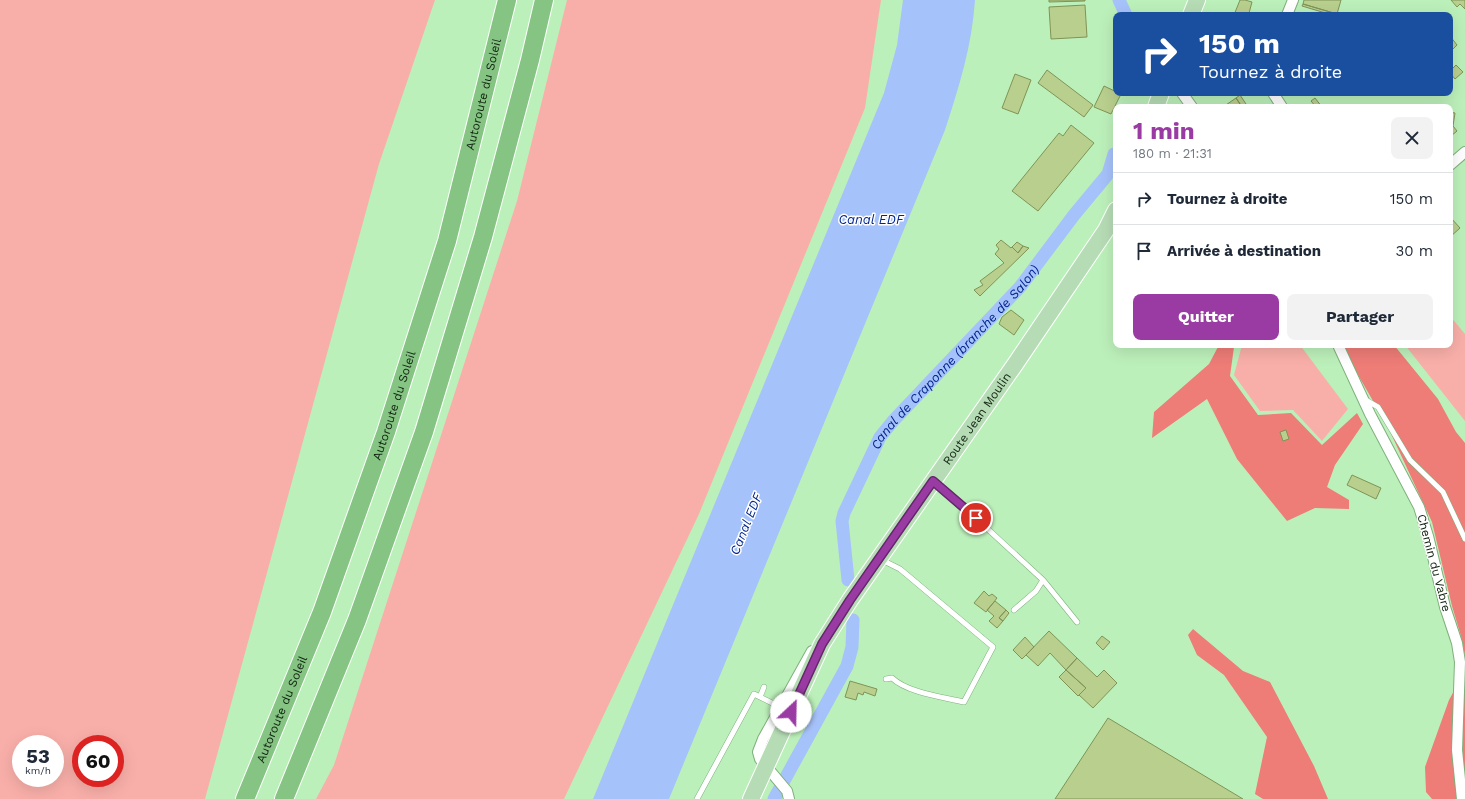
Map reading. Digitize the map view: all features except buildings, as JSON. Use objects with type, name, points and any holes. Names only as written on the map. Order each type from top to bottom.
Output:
[{"type":"highway","name":"Autoroute du Soleil","points":[[245,799],[322,612],[386,432],[447,241],[508,0]]},
{"type":"highway","points":[[284,799],[357,620],[424,432],[483,237],[530,60],[544,0]]},
{"type":"main road","points":[[1192,12],[1197,0]]},
{"type":"main road","name":"Route Jean Moulin","points":[[751,799],[822,644],[835,623],[1016,363],[1106,230],[1113,216]]},
{"type":"street","points":[[1288,12],[1293,0]]},
{"type":"street","points":[[1453,162],[1465,152]]},
{"type":"street","name":"Chemin du Vabre","points":[[1339,348],[1362,398],[1419,507],[1428,536],[1445,607],[1457,643],[1460,662],[1457,750],[1462,799]]},
{"type":"street","points":[[788,795],[778,779],[760,759],[758,752],[763,739],[809,654],[835,623]]},
{"type":"lane","points":[[1362,398],[1378,407],[1410,460],[1443,492],[1465,539]]},
{"type":"lane","points":[[933,481],[954,498],[1043,580],[1077,622]]},
{"type":"lane","points":[[879,559],[900,569],[993,647],[964,702],[921,692],[898,684],[892,678],[886,679]]},
{"type":"lane","points":[[1014,610],[1036,592],[1043,580]]},
{"type":"lane","points":[[760,697],[764,687]]},
{"type":"lane","points":[[697,799],[754,694],[780,707]]},
{"type":"shaded area","points":[[0,0],[435,0],[379,164],[205,799],[0,799]]},
{"type":"shaded area","points":[[567,0],[881,0],[865,108],[699,514],[564,799],[316,799],[334,765],[517,201]]},
{"type":"shaded area","points":[[1453,320],[1465,334],[1465,421],[1407,348],[1453,348]]},
{"type":"shaded area","points":[[1217,348],[1234,348],[1230,376],[1258,415],[1291,413],[1322,445],[1357,413],[1363,424],[1335,465],[1327,487],[1349,500],[1349,509],[1315,508],[1287,521],[1237,459],[1207,399],[1152,438],[1154,412],[1209,364]]},
{"type":"shaded area","points":[[1241,348],[1302,348],[1348,409],[1322,441],[1293,410],[1260,411],[1234,375]]},
{"type":"shaded area","points":[[1344,348],[1396,348],[1438,399],[1456,432],[1465,443],[1465,656],[1432,522],[1387,425],[1354,368]]},
{"type":"shaded area","points":[[1193,629],[1243,671],[1270,682],[1314,766],[1328,799],[1263,799],[1255,794],[1267,737],[1224,675],[1197,655],[1188,635]]},
{"type":"shaded area","points":[[1465,671],[1465,799],[1432,799],[1426,792],[1425,767],[1449,700]]},
{"type":"water","name":"Canal EDF","points":[[903,0],[975,0],[968,50],[945,130],[669,799],[593,799],[884,93],[897,45]]},
{"type":"waterway","name":"Canal de Craponne (branche de Salon)","points":[[1119,0],[1125,12]]},
{"type":"waterway","name":"Canal de Craponne (branche de Salon)","points":[[848,580],[842,521],[844,513],[880,437],[893,421],[1020,287],[1074,215],[1108,174],[1113,157]]},
{"type":"waterway","name":"Canal de Craponne (branche de Salon)","points":[[774,799],[847,666],[852,647],[853,620]]},
{"type":"route","points":[[791,712],[822,644],[850,600],[933,481],[976,518]]}]
